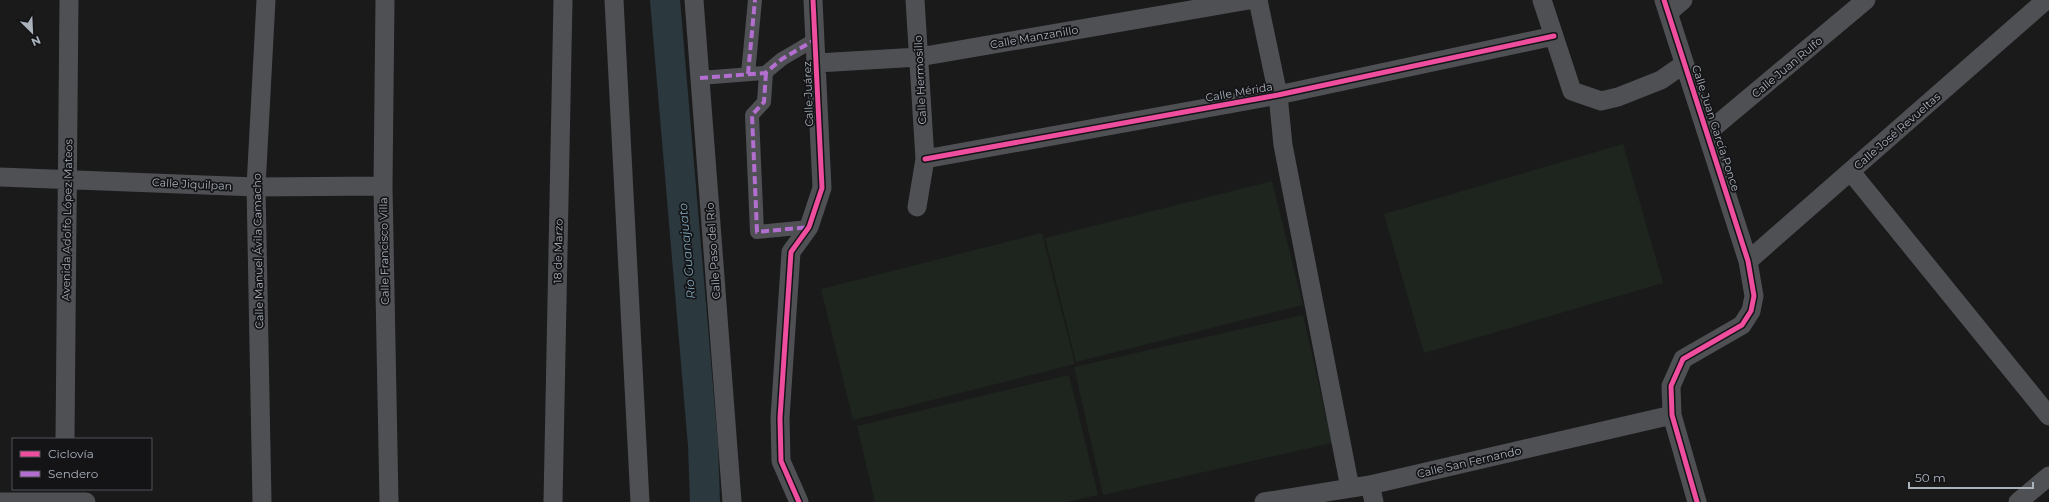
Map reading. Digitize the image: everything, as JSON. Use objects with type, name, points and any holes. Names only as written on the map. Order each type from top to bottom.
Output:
[{"type":"street","name":"Avenida Adolfo López Mateos","points":[[65,438],[69,0]]},
{"type":"street","name":"Calle Manuel Ávila Camacho","points":[[262,502],[256,187],[266,0]]},
{"type":"street","name":"Calle Francisco Villa","points":[[384,0],[383,186],[389,502]]},
{"type":"street","name":"18 de Marzo","points":[[553,502],[563,0]]},
{"type":"street","points":[[614,0],[640,502]]},
{"type":"street","name":"Calle Paso del Río","points":[[694,0],[732,502]]},
{"type":"street","points":[[748,74],[755,0]]},
{"type":"street","name":"Calle Juárez","points":[[809,227],[822,188],[813,0]]},
{"type":"street","name":"Calle Hermosillo","points":[[915,0],[925,160],[917,207]]},
{"type":"street","name":"Calle Manzanillo","points":[[817,63],[919,57],[1249,0]]},
{"type":"street","points":[[1258,0],[1278,96],[1283,145],[1350,488]]},
{"type":"street","points":[[1542,0],[1572,91],[1601,101],[1618,97],[1661,80],[1684,64]]},
{"type":"street","points":[[1666,6],[1682,0]]},
{"type":"street","name":"Calle Juan Rulfo","points":[[1707,133],[1866,0]]},
{"type":"street","name":"Calle José Revueltas","points":[[1748,261],[2046,0]]},
{"type":"street","name":"Calle Juan García Ponce","points":[[1666,6],[1748,261],[1754,296],[1751,311],[1742,325],[1683,359],[1670,386],[1672,415],[1697,502]]},
{"type":"street","name":"Calle Mérida","points":[[925,160],[1278,96],[1554,36]]},
{"type":"street","points":[[700,78],[766,73],[782,59],[816,40]]},
{"type":"street","points":[[766,73],[764,102],[752,116],[758,232],[809,227]]},
{"type":"street","points":[[1850,172],[2049,416]]},
{"type":"street","name":"Calle Jiquilpan","points":[[0,177],[256,187],[383,186]]},
{"type":"street","points":[[800,502],[781,461],[780,418],[791,252],[809,227]]},
{"type":"street","name":"Calle San Fernando","points":[[1264,502],[1350,488],[1372,494],[1672,415]]},
{"type":"street","points":[[2018,502],[2049,476]]},
{"type":"street","points":[[0,502],[64,497],[86,502]]},
{"type":"shaded area","points":[[1623,144],[1663,283],[1424,353],[1384,214]]},
{"type":"shaded area","points":[[1272,181],[1303,305],[1076,362],[1045,238]]},
{"type":"shaded area","points":[[1042,233],[1075,364],[853,420],[821,289]]},
{"type":"shaded area","points":[[1303,315],[1332,443],[1103,495],[1074,367]]},
{"type":"shaded area","points":[[1069,375],[1098,495],[1067,502],[875,502],[857,426]]},
{"type":"waterway","name":"Río Guanajuato","points":[[665,0],[703,445],[705,502]]},
{"type":"marked path","points":[[748,74],[755,0]]},
{"type":"marked path","points":[[700,78],[765,73],[782,59],[816,39]]},
{"type":"marked path","points":[[766,73],[764,102],[752,115],[757,232],[809,227]]},
{"type":"cycle path","points":[[799,502],[781,461],[780,418],[791,252],[809,227],[822,188],[813,0]]},
{"type":"cycle path","points":[[1664,0],[1748,261],[1754,296],[1751,311],[1742,325],[1683,359],[1671,386],[1672,415],[1697,502]]},
{"type":"cycle path","points":[[925,159],[1278,95],[1554,36]]}]
